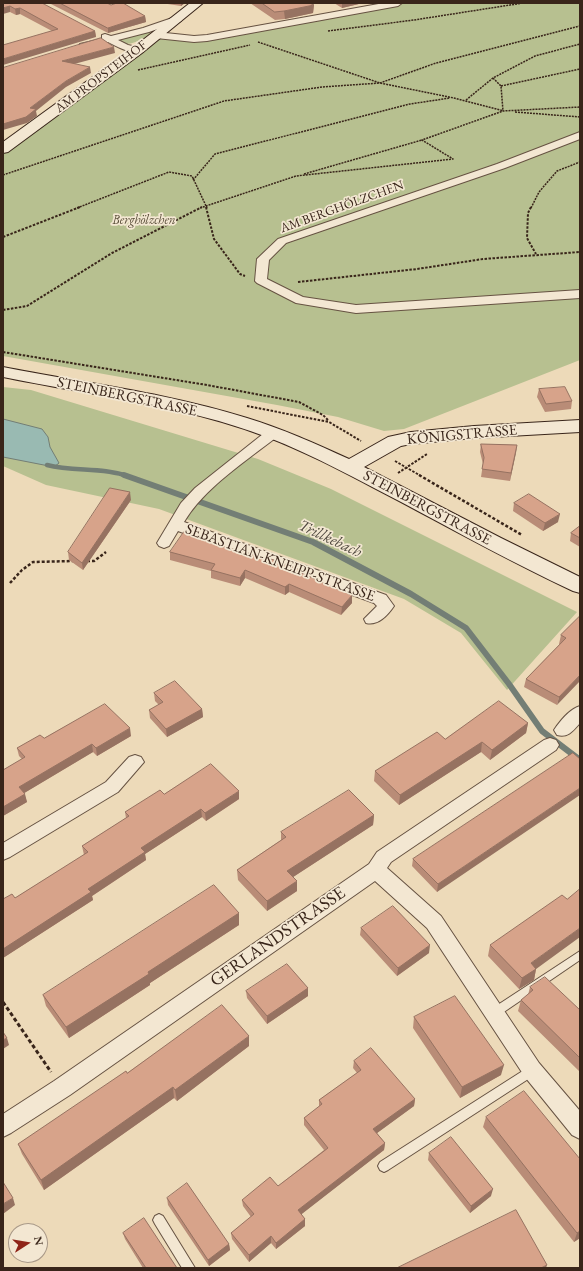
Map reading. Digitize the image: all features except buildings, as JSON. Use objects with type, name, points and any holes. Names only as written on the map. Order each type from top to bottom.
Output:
[{"type":"street","name":"AM PROPSTEIHOF","points":[[3,149],[138,50],[197,3]]},
{"type":"street","points":[[156,35],[194,39],[398,3]]},
{"type":"street","points":[[78,47],[107,38],[146,30],[178,19]]},
{"type":"street","points":[[94,31],[124,47],[138,50]]},
{"type":"street","name":"AM BERGHÖLZCHEN","points":[[266,283],[263,260],[282,241],[501,166],[580,135]]},
{"type":"street","points":[[266,283],[300,300],[356,309],[580,294]]},
{"type":"street","name":"STEINBERGSTRASSE","points":[[3,372],[175,406],[237,421],[273,433],[350,467],[537,566],[580,586]]},
{"type":"street","name":"KÖNIGSTRASSE","points":[[350,467],[377,450],[395,442],[411,438],[474,432],[580,426]]},
{"type":"street","points":[[164,543],[186,506],[200,492],[273,433]]},
{"type":"street","name":"SEBASTIAN-KNEIPP-STRASSE","points":[[176,525],[380,599],[386,606],[372,620]]},
{"type":"street","points":[[563,730],[578,717]]},
{"type":"street","name":"GERLANDSTRASSE","points":[[3,1126],[62,1088],[376,870],[384,857],[550,745]]},
{"type":"street","points":[[3,852],[112,787],[135,762]]},
{"type":"street","points":[[376,870],[434,922],[493,1014],[532,1070],[580,1128]]},
{"type":"lane","points":[[493,1014],[580,955]]},
{"type":"lane","points":[[384,1166],[532,1070]]},
{"type":"lane","points":[[159,1220],[189,1268]]},
{"type":"path","points":[[327,31],[414,20],[523,3]]},
{"type":"path","points":[[3,175],[224,101],[322,87],[380,83],[436,63],[580,26]]},
{"type":"path","points":[[236,32],[259,43],[380,83],[466,100],[503,111],[580,117]]},
{"type":"path","points":[[136,70],[267,42]]},
{"type":"path","points":[[466,100],[493,78],[534,56],[580,44]]},
{"type":"path","points":[[501,86],[580,69]]},
{"type":"path","points":[[493,78],[501,86],[503,111]]},
{"type":"path","points":[[193,180],[215,154],[410,104],[454,98]]},
{"type":"path","points":[[3,310],[27,306],[112,253],[206,205],[296,176],[422,140],[503,111],[580,107]]},
{"type":"path","points":[[296,176],[453,159],[422,140]]},
{"type":"path","points":[[536,254],[527,238],[528,213],[539,192],[557,172],[580,162]]},
{"type":"path","points":[[3,237],[168,172],[192,176],[206,205],[214,238],[240,274],[266,283],[536,254],[580,252]]},
{"type":"path","points":[[3,352],[207,385],[299,402],[323,415],[329,422],[526,538]]},
{"type":"path","points":[[86,561],[94,561],[106,552]]},
{"type":"path","points":[[10,583],[22,570],[34,562],[79,561]]},
{"type":"path","points":[[3,1002],[62,1088]]},
{"type":"green space","name":"Berghölzchen","points":[[408,3],[580,3],[580,360],[404,429],[384,431],[338,417],[3,356],[3,145],[158,36],[207,39]]},
{"type":"green space","points":[[155,29],[139,41],[126,44],[120,40]]},
{"type":"green space","points":[[3,387],[31,390],[258,459],[331,489],[577,612],[507,690],[461,633],[404,599],[159,509],[46,485],[3,466]]},
{"type":"water","points":[[3,419],[42,429],[48,437],[50,447],[59,463],[54,467],[3,457]]},
{"type":"waterway","name":"Trillkebach","points":[[47,465],[108,471],[126,476]]},
{"type":"waterway","name":"Trillkebach","points":[[126,476],[313,542],[411,594],[466,628],[509,684],[542,731],[580,760]]}]
